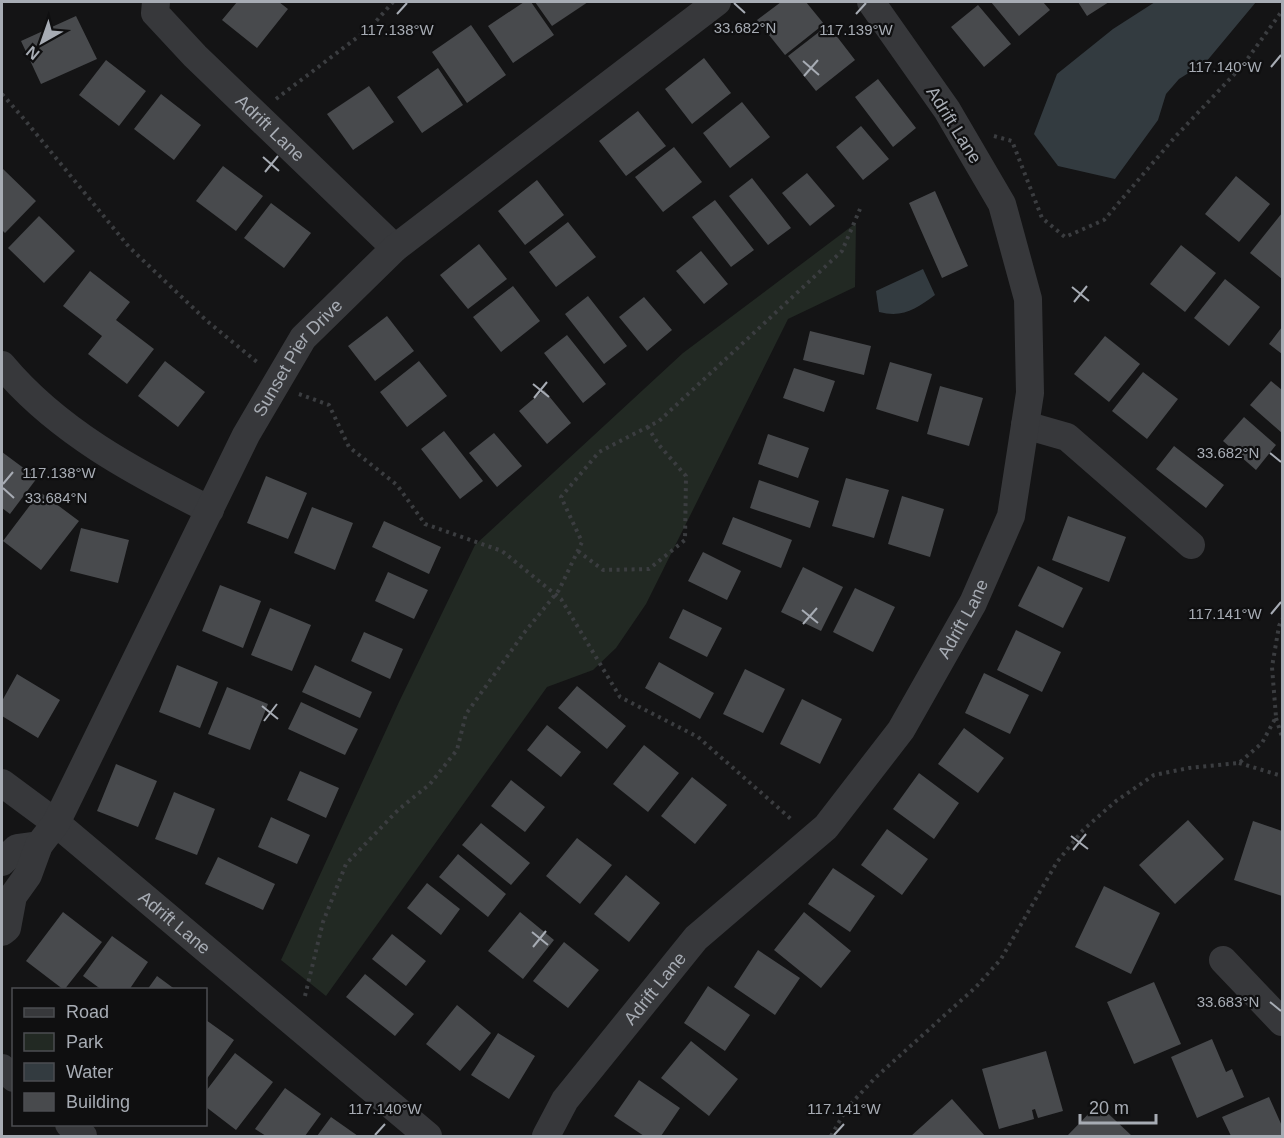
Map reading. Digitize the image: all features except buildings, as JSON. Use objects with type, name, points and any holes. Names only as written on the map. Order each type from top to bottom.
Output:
[{"type":"street","name":"Adrift Lane","points":[[156,2],[155,13],[195,56],[395,248]]},
{"type":"street","name":"Sunset Pier Drive","points":[[7,891],[28,875],[39,845],[56,823],[246,435],[303,338],[395,248],[717,2]]},
{"type":"street","name":"Adrift Lane","points":[[546,1137],[565,1100],[696,938],[826,827],[901,730],[973,603],[1011,516],[1030,393],[1028,299],[1002,204],[947,110],[871,2]]},
{"type":"street","points":[[2,365],[12,377],[76,435],[146,478],[210,510]]},
{"type":"street","points":[[1025,425],[1067,436],[1191,545]]},
{"type":"street","name":"Adrift Lane","points":[[2,783],[56,823],[428,1137]]},
{"type":"street","points":[[2,862],[17,848],[39,845]]},
{"type":"street","points":[[2,932],[7,928],[7,891]]},
{"type":"street","points":[[1223,960],[1282,1022]]},
{"type":"street","points":[[70,1126],[83,1137]]},
{"type":"path","points":[[276,100],[371,27],[393,2]]},
{"type":"path","points":[[987,135],[1012,141],[1042,218],[1065,237],[1104,220],[1175,137],[1243,65],[1282,11]]},
{"type":"path","points":[[2,94],[129,247],[207,321],[258,363]]},
{"type":"path","points":[[305,996],[323,922],[346,864],[398,810],[430,784],[458,750],[466,714],[524,633],[559,590],[582,542],[561,497],[599,452],[658,421],[842,251],[860,209]]},
{"type":"path","points":[[292,391],[329,405],[349,447],[397,485],[425,524],[502,551],[561,599],[620,697],[698,737],[791,819]]},
{"type":"path","points":[[578,551],[603,570],[649,569],[685,540],[686,476],[659,446],[647,426]]},
{"type":"path","points":[[1282,619],[1272,667],[1276,717],[1282,737]]},
{"type":"path","points":[[1239,763],[1262,743],[1276,717]]},
{"type":"path","points":[[831,1137],[847,1108],[875,1078],[976,987],[1001,959],[1057,862],[1083,830],[1116,801],[1154,776],[1200,767],[1239,763],[1282,776]]},
{"type":"green space","points":[[856,223],[855,287],[788,319],[646,604],[616,648],[593,670],[547,687],[326,996],[281,960],[399,702],[475,545],[683,353]]},
{"type":"water","points":[[1155,2],[1256,2],[1206,62],[1179,79],[1166,94],[1158,120],[1115,179],[1058,166],[1034,134],[1057,74],[1113,29]]},
{"type":"water","points":[[923,269],[935,295],[909,311],[895,314],[879,312],[876,291]]}]
